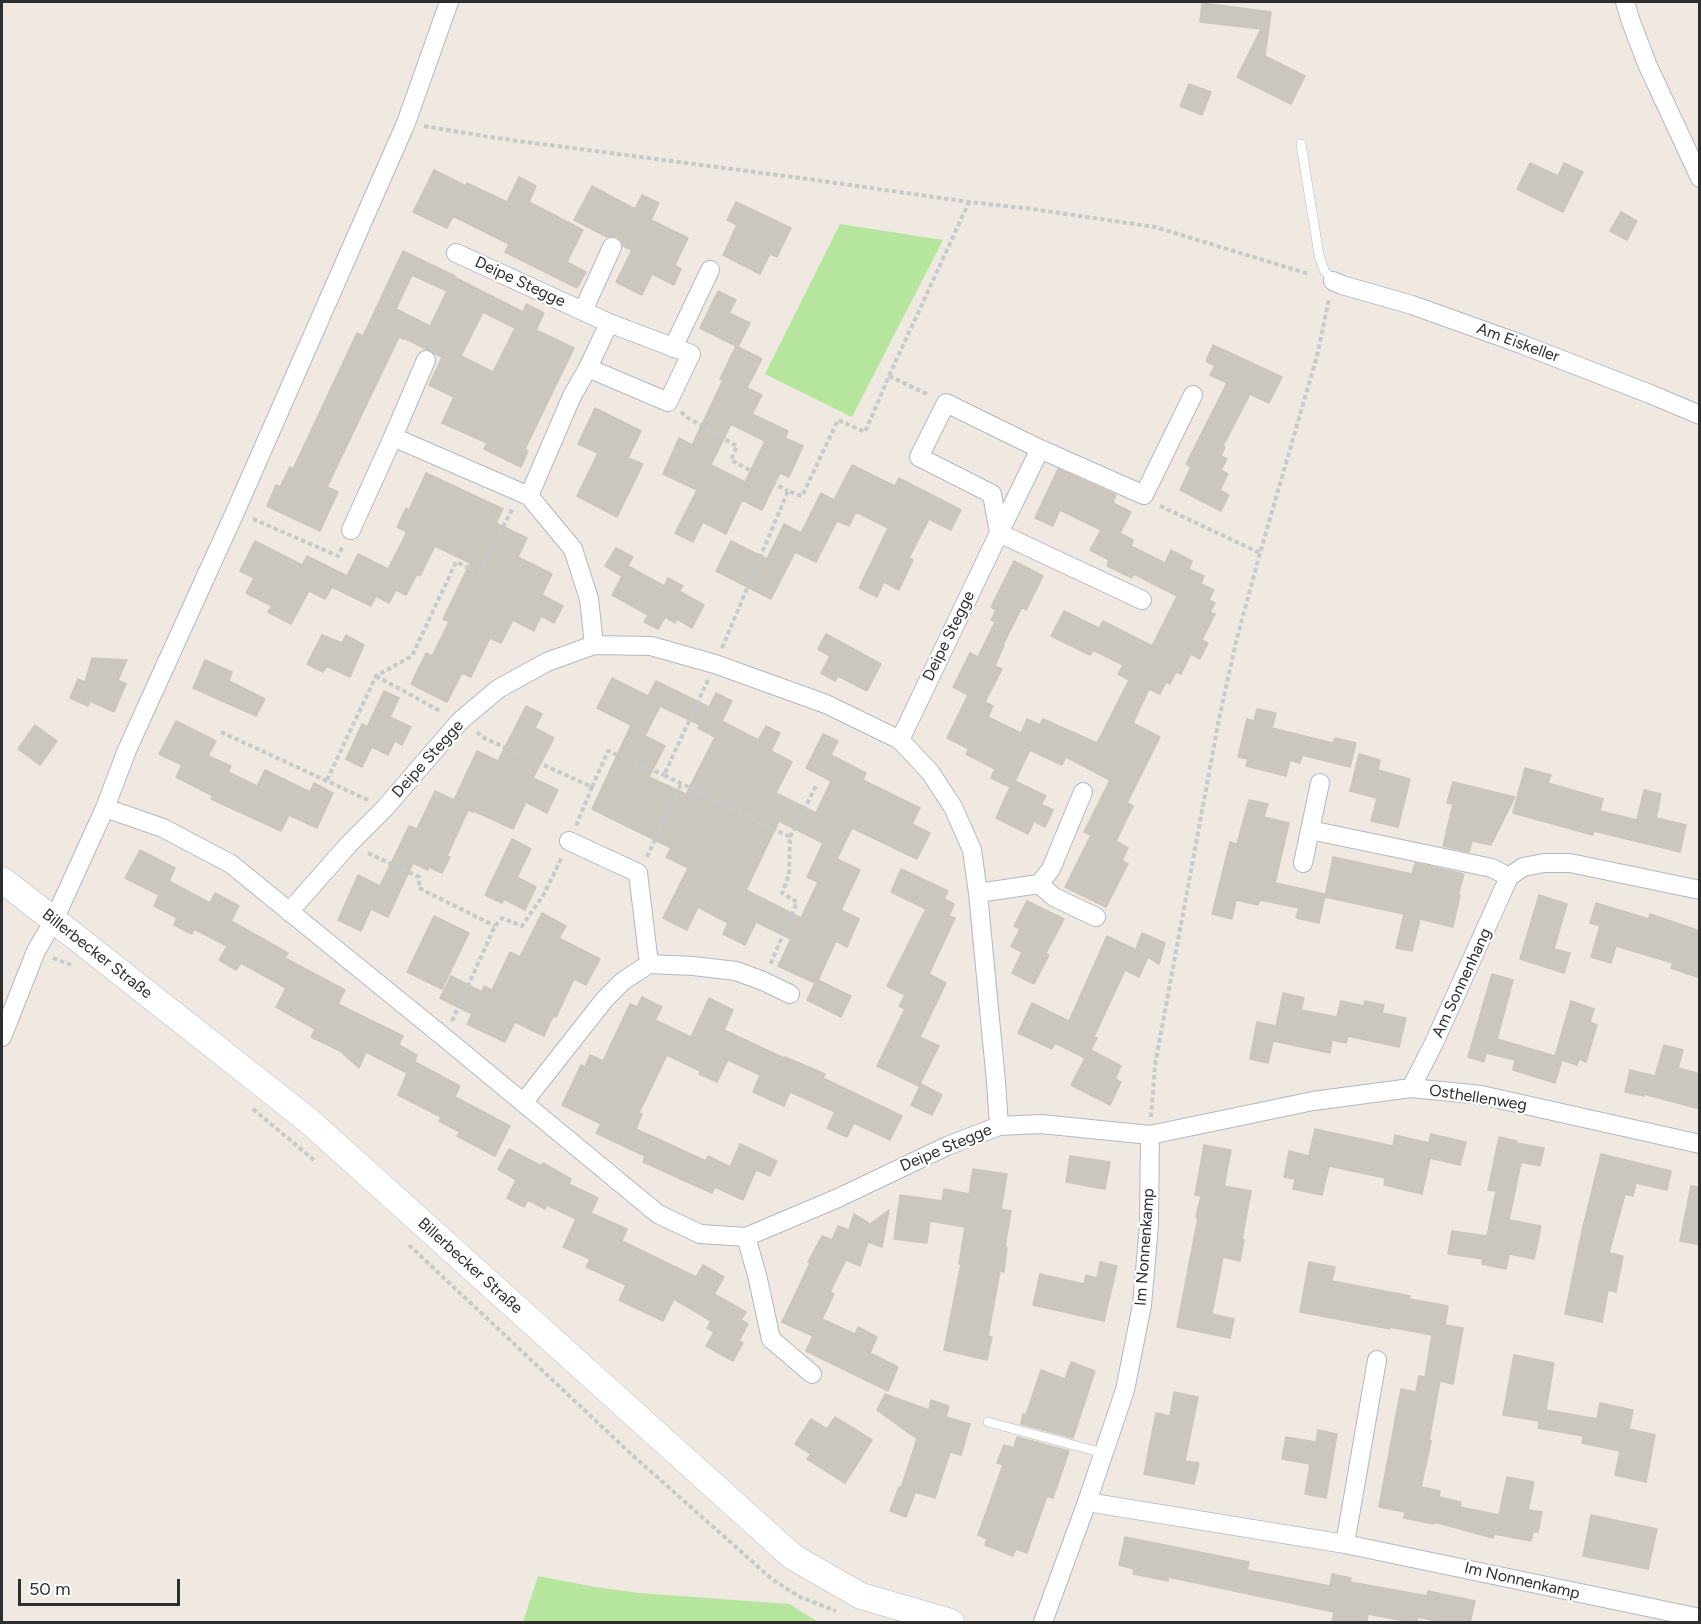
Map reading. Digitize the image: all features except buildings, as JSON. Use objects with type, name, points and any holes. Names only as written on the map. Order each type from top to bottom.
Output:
[{"type":"main road","name":"Billerbecker Straße","points":[[2,880],[309,1121],[793,1557],[861,1596],[951,1623]]},
{"type":"street","points":[[2,1037],[36,951],[54,920],[105,808],[127,750],[236,510],[406,123],[449,2]]},
{"type":"street","points":[[1625,2],[1647,64],[1700,178]]},
{"type":"street","name":"Deipe Stegge","points":[[583,311],[612,247]]},
{"type":"street","name":"Deipe Stegge","points":[[456,253],[583,311],[692,354],[668,402]]},
{"type":"street","points":[[673,348],[711,270]]},
{"type":"street","name":"Am Eiskeller","points":[[1333,281],[1521,344],[1700,414]]},
{"type":"street","points":[[529,496],[572,396],[609,322]]},
{"type":"street","points":[[351,530],[426,360]]},
{"type":"street","points":[[588,368],[668,402]]},
{"type":"street","points":[[1142,600],[999,533],[992,494],[919,457],[946,403],[1144,495],[1193,395]]},
{"type":"street","points":[[393,437],[529,496],[573,549],[589,599],[594,645]]},
{"type":"street","name":"Deipe Stegge","points":[[900,740],[1041,449]]},
{"type":"street","name":"Deipe Stegge","points":[[105,808],[164,828],[231,864],[289,912],[445,1038],[658,1214],[700,1234],[746,1237],[838,1198],[947,1146],[999,1126],[972,850],[953,807],[930,772],[900,740],[826,704],[715,664],[651,646],[594,645],[547,662],[498,688],[460,721],[385,808],[349,844],[289,912]]},
{"type":"street","points":[[1303,863],[1320,783]]},
{"type":"street","points":[[978,893],[1039,884],[1051,869],[1083,792]]},
{"type":"street","points":[[1310,830],[1492,868],[1509,877],[1522,867],[1544,863],[1570,863],[1700,890]]},
{"type":"street","points":[[570,842],[638,873],[649,964]]},
{"type":"street","name":"Am Sonnenhang","points":[[1411,1088],[1434,1043],[1509,877]]},
{"type":"street","points":[[1039,884],[1054,897],[1096,917]]},
{"type":"street","points":[[523,1103],[605,999],[623,981],[649,964],[736,971],[790,994]]},
{"type":"street","name":"Osthellenweg","points":[[1150,1135],[1313,1101],[1411,1088],[1481,1095],[1700,1144]]},
{"type":"street","points":[[999,1126],[1041,1124],[1150,1135]]},
{"type":"street","name":"Im Nonnenkamp","points":[[1043,1623],[1125,1390],[1142,1305],[1149,1225],[1150,1135]]},
{"type":"street","points":[[746,1237],[771,1338],[812,1374]]},
{"type":"street","points":[[1346,1544],[1377,1360]]},
{"type":"street","name":"Im Nonnenkamp","points":[[1087,1502],[1346,1544],[1700,1618]]},
{"type":"lane","points":[[1301,144],[1319,255],[1324,270],[1333,281]]},
{"type":"lane","points":[[988,1422],[1103,1453]]},
{"type":"path","points":[[406,123],[496,138],[1155,227],[1333,281],[1317,356],[1260,553],[1236,642],[1219,719],[1155,1065],[1150,1135]]},
{"type":"path","points":[[668,402],[688,418],[736,446],[731,460],[788,491],[802,496],[838,420],[865,432],[969,202]]},
{"type":"path","points":[[889,376],[946,403]]},
{"type":"path","points":[[664,775],[715,664],[788,491]]},
{"type":"path","points":[[1144,495],[1154,503],[1260,553]]},
{"type":"path","points":[[327,780],[375,676],[412,656],[456,562],[479,573],[513,507],[529,496]]},
{"type":"path","points":[[236,510],[338,556],[351,530]]},
{"type":"path","points":[[375,676],[460,721],[484,738],[592,787]]},
{"type":"path","points":[[220,732],[385,808]]},
{"type":"path","points":[[445,1038],[495,926],[502,918],[522,926],[544,894],[570,842],[608,751],[664,775],[789,837]]},
{"type":"path","points":[[638,873],[681,784]]},
{"type":"path","points":[[763,981],[797,902],[782,893],[789,875],[789,837],[817,784]]},
{"type":"path","points":[[349,844],[419,877],[419,888],[495,926]]},
{"type":"path","points":[[36,951],[75,967]]},
{"type":"path","points":[[246,1104],[318,1163]]},
{"type":"path","points":[[405,1242],[630,1453],[773,1580],[800,1597],[845,1613]]},
{"type":"green space","points":[[840,224],[943,240],[852,417],[765,374]]},
{"type":"green space","points":[[538,1576],[639,1593],[789,1604],[818,1622],[523,1622]]}]
